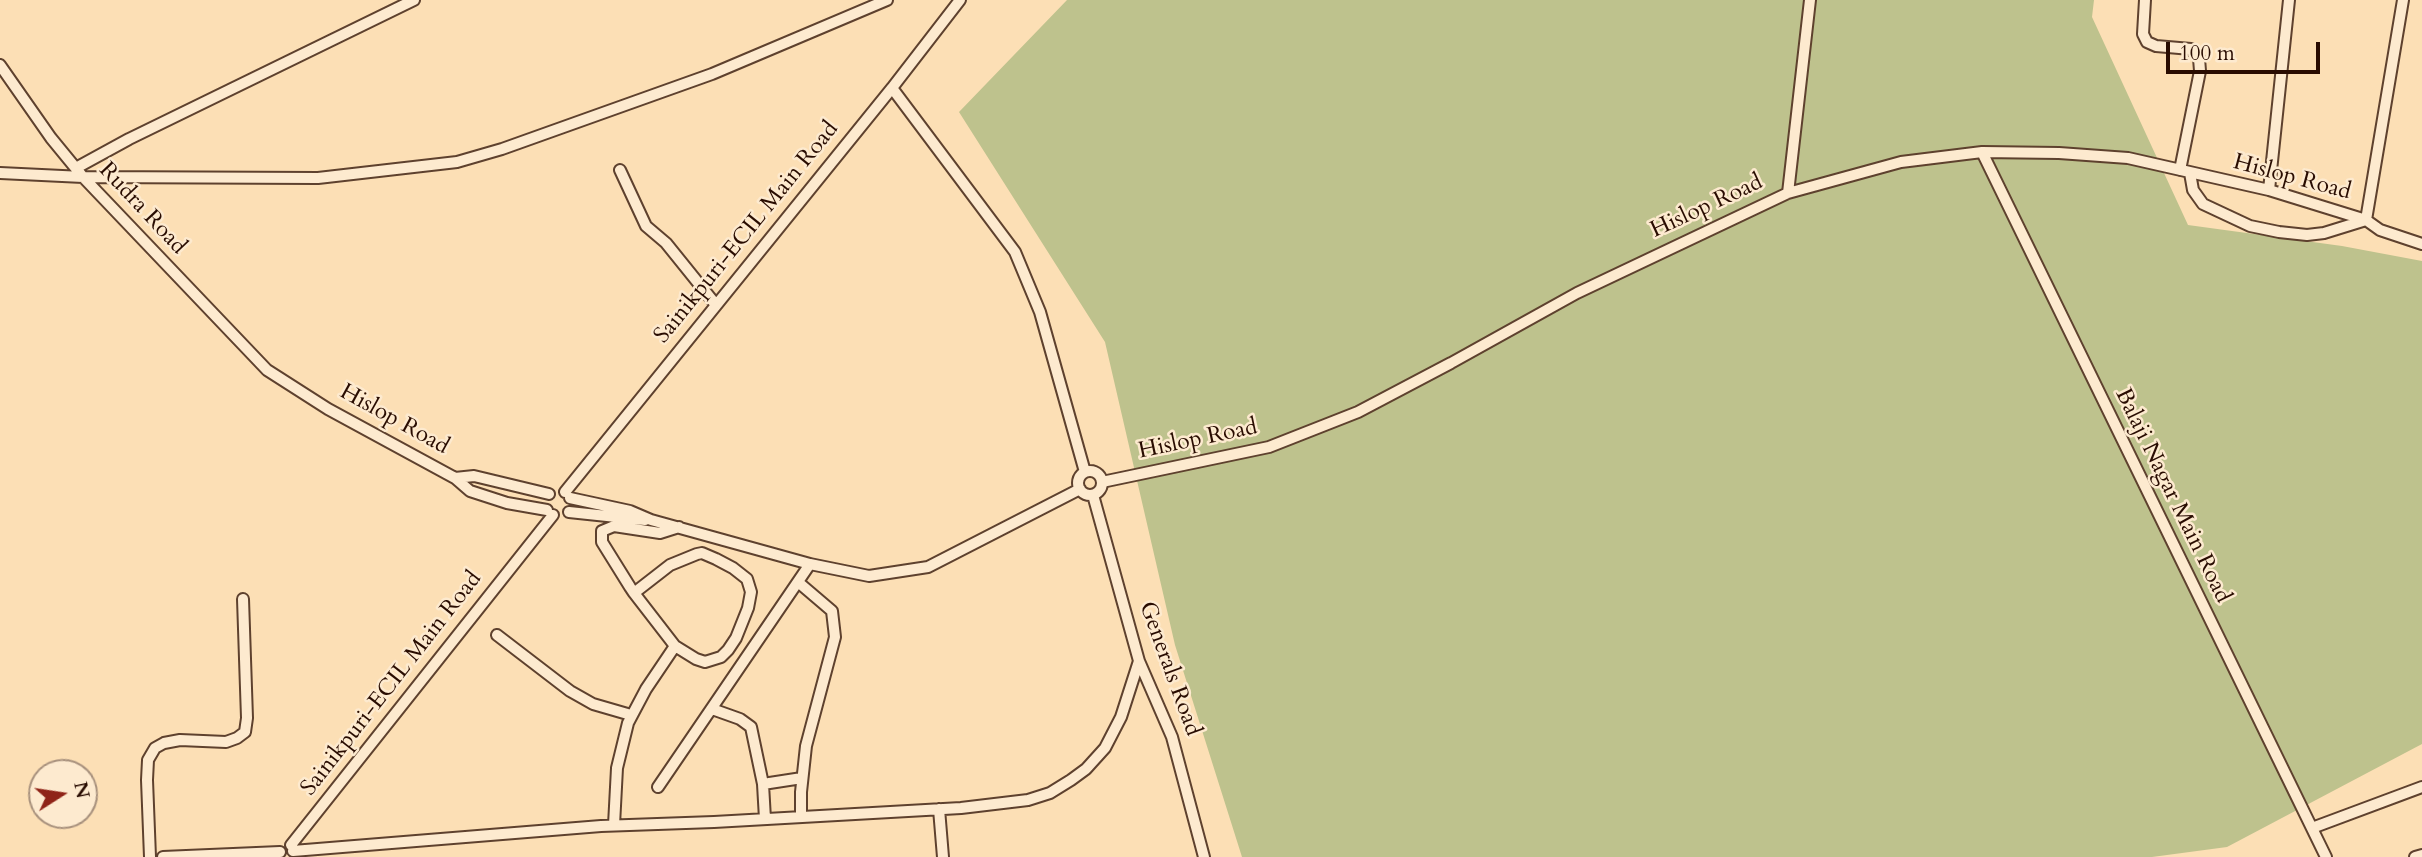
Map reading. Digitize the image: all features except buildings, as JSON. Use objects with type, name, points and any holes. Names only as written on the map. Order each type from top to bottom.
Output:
[{"type":"street","points":[[79,173],[129,139],[414,0]]},
{"type":"street","points":[[0,173],[318,178],[457,162],[502,149],[712,74],[887,0]]},
{"type":"street","name":"Sainikpuri-ECIL Main Road","points":[[568,495],[960,0]]},
{"type":"street","points":[[1788,192],[1810,0]]},
{"type":"street","points":[[2145,0],[2143,34],[2147,42],[2156,46],[2191,49],[2199,58],[2200,71],[2185,172],[2193,190],[2203,204],[2250,226],[2307,235],[2324,233],[2366,220],[2403,0]]},
{"type":"street","points":[[2269,190],[2289,0]]},
{"type":"street","name":"Rudra Road","points":[[0,65],[79,173],[267,370]]},
{"type":"street","points":[[892,88],[1015,252],[1040,312],[1085,472]]},
{"type":"street","name":"Hislop Road","points":[[1102,482],[1269,447],[1358,412],[1577,293],[1788,192],[1901,162],[1982,152],[2059,153],[2128,158],[2269,190],[2366,220],[2380,230],[2422,244]]},
{"type":"street","name":"Balaji Nagar Main Road","points":[[1982,152],[2326,857]]},
{"type":"street","points":[[620,170],[635,208],[646,226],[666,243],[716,305]]},
{"type":"street","name":"Hislop Road","points":[[267,370],[328,409],[455,478],[474,476],[549,494]]},
{"type":"street","points":[[1085,472],[1096,473],[1102,482],[1100,490],[1093,495],[1085,494],[1080,489],[1078,480],[1085,472]]},
{"type":"street","points":[[455,478],[470,491],[561,516],[569,512],[651,520]]},
{"type":"street","points":[[550,512],[545,502],[549,494],[557,490],[630,511],[651,520],[810,564],[869,576],[928,567],[1080,489]]},
{"type":"street","points":[[568,495],[569,512]]},
{"type":"street","name":"Generals Road","points":[[1093,495],[1139,661],[1172,737],[1204,857]]},
{"type":"street","name":"Sainikpuri-ECIL Main Road","points":[[286,854],[550,512]]},
{"type":"street","points":[[634,593],[670,565],[702,553],[725,564],[750,584],[748,608],[736,638],[721,657],[705,662],[675,646],[634,593],[602,542],[602,531],[614,526],[660,533],[679,527]]},
{"type":"street","points":[[658,788],[810,564]]},
{"type":"street","points":[[798,582],[832,611],[835,637],[813,713],[802,778],[802,817]]},
{"type":"street","points":[[150,857],[146,780],[148,760],[155,748],[180,740],[226,742],[245,732],[243,599]]},
{"type":"street","points":[[497,635],[570,691],[593,704],[631,715]]},
{"type":"street","points":[[614,825],[617,768],[631,715],[675,646]]},
{"type":"street","points":[[163,857],[286,854],[614,825],[939,809],[1028,800],[1050,793],[1071,780],[1086,769],[1105,748],[1115,733],[1139,661]]},
{"type":"street","points":[[712,709],[740,719],[751,727],[764,785],[765,819]]},
{"type":"street","points":[[764,785],[802,778]]},
{"type":"street","points":[[2312,828],[2422,787]]},
{"type":"street","points":[[939,809],[943,857]]},
{"type":"street","points":[[2415,857],[2422,855]]},
{"type":"green space","points":[[1067,0],[2094,0],[2092,17],[2188,225],[2342,246],[2422,261],[2422,744],[2227,847],[2152,857],[1242,857],[1175,645],[1105,342],[959,112]]}]
